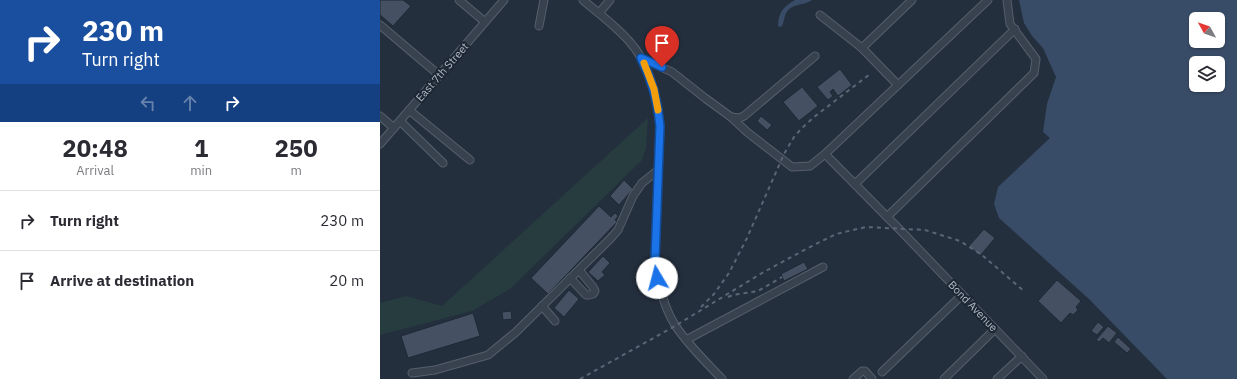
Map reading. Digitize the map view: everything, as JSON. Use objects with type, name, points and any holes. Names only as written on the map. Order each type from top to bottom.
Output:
[{"type":"street","points":[[459,0],[485,22]]},
{"type":"street","name":"East 7th Street","points":[[380,144],[504,0]]},
{"type":"street","points":[[539,26],[544,0]]},
{"type":"street","points":[[583,0],[630,41],[648,71],[654,89],[660,126],[657,171],[655,260],[657,278],[667,309],[675,326],[722,379]]},
{"type":"street","points":[[599,13],[610,0]]},
{"type":"street","points":[[862,48],[912,0]]},
{"type":"street","points":[[641,58],[672,72],[731,117],[747,132],[792,168],[810,166],[826,154],[988,0]]},
{"type":"street","points":[[887,217],[1034,73],[1036,59],[1010,24],[1007,0]]},
{"type":"street","points":[[820,15],[862,48],[898,85]]},
{"type":"street","points":[[380,25],[439,75]]},
{"type":"street","points":[[855,184],[1014,29]]},
{"type":"street","points":[[731,117],[739,118],[744,116],[816,56]]},
{"type":"street","points":[[409,110],[470,160]]},
{"type":"street","points":[[380,116],[394,128]]},
{"type":"street","points":[[400,121],[443,163]]},
{"type":"street","name":"Bond Avenue","points":[[826,154],[1043,379]]},
{"type":"street","points":[[412,373],[436,370],[488,355],[516,332],[618,230],[634,196],[642,183],[657,171]]},
{"type":"street","points":[[686,340],[823,267]]},
{"type":"street","points":[[570,278],[586,295],[589,296],[594,294],[595,291],[593,287],[579,270]]},
{"type":"street","points":[[882,372],[962,295]]},
{"type":"street","points":[[542,306],[555,320]]},
{"type":"street","points":[[944,379],[995,329]]},
{"type":"street","points":[[997,379],[1022,356]]},
{"type":"street","points":[[853,379],[862,370],[865,371],[872,379]]},
{"type":"green space","points":[[648,118],[646,148],[642,160],[510,289],[472,311],[380,335],[380,303],[406,296],[442,306]]},
{"type":"water","points":[[795,0],[812,0],[791,8],[785,15],[782,26],[779,27],[778,25],[782,10]]},
{"type":"water","points":[[1019,0],[1237,0],[1237,379],[1167,379],[1089,299],[999,218],[994,204],[998,187],[1050,138],[1043,132],[1047,104],[1056,77],[1043,48],[1032,36],[1024,23]]},
{"type":"building","points":[[380,0],[403,0],[411,6],[393,26],[380,15]]},
{"type":"building","points":[[840,69],[852,85],[838,96],[833,89],[830,92],[833,96],[828,100],[817,87]]},
{"type":"building","points":[[802,87],[818,106],[799,121],[783,102]]},
{"type":"building","points":[[761,116],[772,125],[767,130],[757,121]]},
{"type":"building","points":[[624,180],[633,189],[619,205],[610,196]]},
{"type":"building","points":[[599,206],[611,217],[615,213],[618,216],[615,220],[617,222],[548,294],[531,278]]},
{"type":"building","points":[[984,229],[995,238],[980,256],[969,246]]},
{"type":"building","points":[[603,256],[610,263],[602,272],[605,275],[598,281],[588,272]]},
{"type":"building","points":[[804,262],[808,269],[784,281],[781,274]]},
{"type":"building","points":[[1057,280],[1081,301],[1076,307],[1078,310],[1073,315],[1070,313],[1061,323],[1038,301]]},
{"type":"building","points":[[569,290],[579,299],[564,317],[554,308]]},
{"type":"building","points":[[511,311],[512,319],[503,320],[502,312]]},
{"type":"building","points":[[473,313],[480,336],[408,358],[401,336]]},
{"type":"building","points":[[1098,322],[1104,327],[1097,335],[1091,331]]},
{"type":"building","points":[[1108,326],[1117,333],[1109,343],[1103,338],[1099,342],[1096,340]]},
{"type":"building","points":[[1118,337],[1131,349],[1127,353],[1114,342]]},
{"type":"railway","points":[[701,307],[714,294],[729,273],[747,238],[784,154],[794,137],[814,117],[870,74]]},
{"type":"railway","points":[[580,379],[675,326],[762,273],[808,248],[836,234],[866,227],[925,230],[960,241],[982,255],[1025,292]]},
{"type":"railway","points":[[728,297],[758,291],[782,277]]},
{"type":"slow traffic","points":[[644,63],[654,89],[658,110]]},
{"type":"route","points":[[657,278],[655,260],[657,171],[660,126],[654,89],[648,71],[641,58],[662,67]]}]
